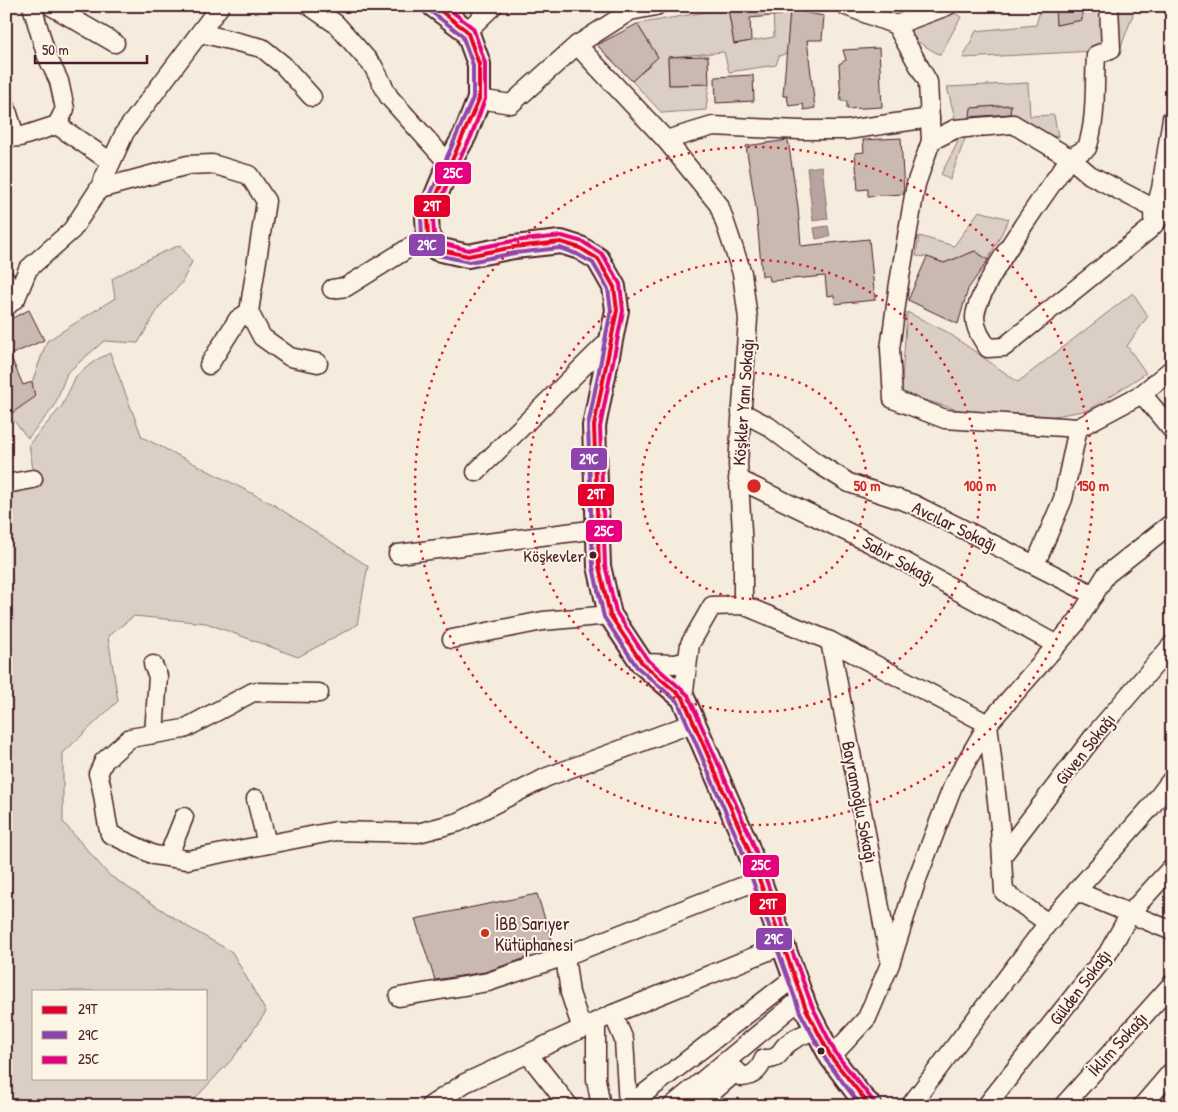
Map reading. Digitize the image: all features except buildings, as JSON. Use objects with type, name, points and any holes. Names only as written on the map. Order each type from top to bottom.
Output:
[{"type":"street","points":[[13,138],[57,125],[65,108],[59,81],[46,54],[32,6]]},
{"type":"street","points":[[51,6],[115,43]]},
{"type":"street","points":[[11,302],[28,269],[72,230],[99,189],[125,132],[220,6]]},
{"type":"street","points":[[310,6],[336,24],[373,66],[390,97],[449,164]]},
{"type":"street","points":[[434,6],[467,32],[479,64],[480,99],[465,135],[449,164],[427,217],[428,236],[437,249],[468,256],[514,247],[560,242],[580,248],[598,259],[614,287],[617,310],[594,426],[599,566],[610,615],[642,663],[683,698],[746,843],[798,987],[817,1029],[832,1057],[860,1096],[870,1106]]},
{"type":"street","points":[[467,32],[494,6]]},
{"type":"street","points":[[480,99],[511,104],[577,44],[630,11],[656,6]]},
{"type":"street","points":[[896,25],[947,6]]},
{"type":"street","points":[[1109,6],[1111,49],[1096,55],[1093,129],[1087,148],[1070,158],[992,275],[980,299],[975,317],[978,333],[988,348],[1004,347],[1150,228],[1164,206],[1161,190],[1172,118]]},
{"type":"street","points":[[849,7],[896,25],[928,82],[932,141],[916,184],[899,283],[890,349],[893,399],[945,419],[1078,428],[1142,394],[1172,370]]},
{"type":"street","points":[[201,33],[262,48],[283,65],[312,97]]},
{"type":"street","name":"Köşkler Yanı Sokağı","points":[[577,44],[666,140],[719,205],[742,273],[748,319],[738,480],[743,549],[743,605]]},
{"type":"street","points":[[666,140],[713,126],[847,130],[930,118]]},
{"type":"street","points":[[932,141],[956,129],[1013,124],[1070,158],[1090,175],[1164,206]]},
{"type":"street","points":[[57,125],[111,162]]},
{"type":"street","points":[[99,189],[188,164],[212,164],[249,175],[266,201],[249,312],[262,337],[290,357],[318,363]]},
{"type":"street","points":[[332,289],[346,287],[428,236]]},
{"type":"street","points":[[6,280],[11,302]]},
{"type":"street","points":[[209,365],[238,318],[249,312]]},
{"type":"street","points":[[476,472],[612,338]]},
{"type":"street","points":[[1142,394],[1172,430]]},
{"type":"street","name":"Avcılar Sokağı","points":[[741,412],[768,426],[814,461],[849,483],[913,504],[1094,595]]},
{"type":"street","points":[[1035,565],[1062,499],[1078,428]]},
{"type":"street","points":[[6,484],[33,479]]},
{"type":"street","name":"Sabır Sokağı","points":[[738,480],[870,543],[1058,644]]},
{"type":"street","points":[[832,1057],[867,1018],[890,964],[918,879],[954,783],[988,724],[1076,623],[1106,575],[1172,522]]},
{"type":"street","points":[[398,554],[598,529]]},
{"type":"street","points":[[683,698],[690,644],[712,606],[743,605],[830,641],[988,724]]},
{"type":"street","points":[[452,639],[543,621],[610,615]]},
{"type":"street","name":"Bayramoğlu Sokağı","points":[[830,641],[890,964]]},
{"type":"street","name":"Güven Sokağı","points":[[1002,856],[1097,732],[1172,645]]},
{"type":"street","points":[[642,663],[669,664],[688,661]]},
{"type":"street","points":[[153,665],[158,676],[154,734]]},
{"type":"street","points":[[319,693],[253,692],[184,729],[130,738],[104,761],[98,774],[104,790],[105,816],[110,834],[154,854],[187,860],[336,831],[418,833],[459,822],[547,777],[693,723]]},
{"type":"street","points":[[988,724],[1004,892],[1048,923]]},
{"type":"street","points":[[910,1106],[1048,923],[1078,892],[1172,779]]},
{"type":"street","points":[[256,799],[267,844]]},
{"type":"street","points":[[168,857],[184,817]]},
{"type":"street","name":"Gülden Sokağı","points":[[986,1106],[1108,953],[1131,912],[1172,867]]},
{"type":"street","points":[[399,997],[488,982],[565,956],[759,880]]},
{"type":"street","points":[[1078,892],[1131,912],[1172,931]]},
{"type":"street","points":[[430,1106],[465,1083],[613,1014],[783,945]]},
{"type":"street","points":[[565,956],[570,993],[589,1025],[601,1106]]},
{"type":"street","name":"İklim Sokağı","points":[[1063,1106],[1172,984]]},
{"type":"street","points":[[698,1099],[798,987]]},
{"type":"street","points":[[628,1106],[798,987]]},
{"type":"street","points":[[613,1014],[624,1040],[628,1106]]},
{"type":"street","points":[[672,1106],[698,1099],[737,1071],[742,1077],[749,1076],[758,1070],[759,1054],[773,1060],[780,1054],[788,1042],[817,1029]]},
{"type":"street","points":[[528,1054],[569,1106]]},
{"type":"street","points":[[1142,1106],[1172,1071]]},
{"type":"lane","points":[[6,92],[13,138]]},
{"type":"shaded area","points":[[773,6],[791,6],[788,40],[802,48],[779,56],[776,65],[729,72],[724,52],[668,57],[669,85],[709,84],[706,110],[662,113],[632,81],[658,57],[637,24],[728,8],[734,44],[774,37]]},
{"type":"shaded area","points":[[1055,6],[1056,25],[1082,20],[1082,6],[1136,6],[1118,55],[1095,51],[963,58],[976,31],[1036,25],[1041,7]]},
{"type":"shaded area","points":[[951,11],[961,17],[940,55],[898,30]]},
{"type":"shaded area","points":[[1028,83],[1030,116],[1054,115],[1058,137],[1011,129],[1010,105],[971,108],[970,125],[950,180],[941,174],[957,144],[956,122],[947,87]]},
{"type":"shaded area","points":[[822,166],[828,219],[813,221],[807,168]]},
{"type":"shaded area","points":[[979,211],[1009,219],[988,260],[975,251],[944,263],[927,257],[916,256],[919,236],[954,246]]},
{"type":"shaded area","points":[[828,226],[830,236],[816,239],[814,228]]},
{"type":"shaded area","points":[[180,245],[192,262],[181,284],[160,306],[138,343],[104,341],[67,373],[54,407],[28,438],[9,415],[32,382],[47,341],[115,298],[112,279],[152,257]]},
{"type":"shaded area","points":[[1133,293],[1148,316],[1127,346],[1146,373],[1089,410],[1049,417],[972,414],[901,393],[907,312],[947,332],[1018,382]]},
{"type":"shaded area","points":[[110,353],[142,437],[271,503],[368,566],[357,625],[298,657],[206,623],[134,616],[108,636],[118,701],[63,753],[63,822],[109,875],[188,927],[232,952],[266,1012],[234,1057],[188,1106],[6,1106],[6,488],[35,482],[29,444],[62,406],[76,376],[96,360]]},
{"type":"transit line","name":"29T","points":[[434,6],[467,31],[479,64],[479,99],[427,217],[428,236],[437,249],[468,256],[514,247],[561,242],[580,248],[598,259],[614,287],[617,310],[594,426],[599,566],[610,615],[642,663],[683,698],[746,843],[806,1009],[831,1057],[870,1106]]},
{"type":"transit line","name":"25C","points":[[445,6],[473,28],[485,63],[485,99],[471,137],[455,167],[433,218],[434,234],[441,243],[468,250],[513,241],[562,236],[583,242],[602,254],[620,284],[623,311],[600,427],[605,565],[616,612],[647,659],[688,695],[752,841],[812,1006],[836,1054],[874,1102]]},
{"type":"transit line","name":"29C","points":[[430,11],[462,35],[473,65],[473,98],[421,216],[422,238],[434,254],[469,262],[515,253],[560,248],[577,254],[593,263],[608,289],[611,310],[588,426],[593,567],[604,617],[637,667],[678,702],[740,845],[800,1012],[826,1060],[861,1106]]},
{"type":"place","name":"Köşkevler","points":[[593,555]]},
{"type":"place","name":"İBB Sarıyer Kütüphanesi","points":[[485,933]]}]
